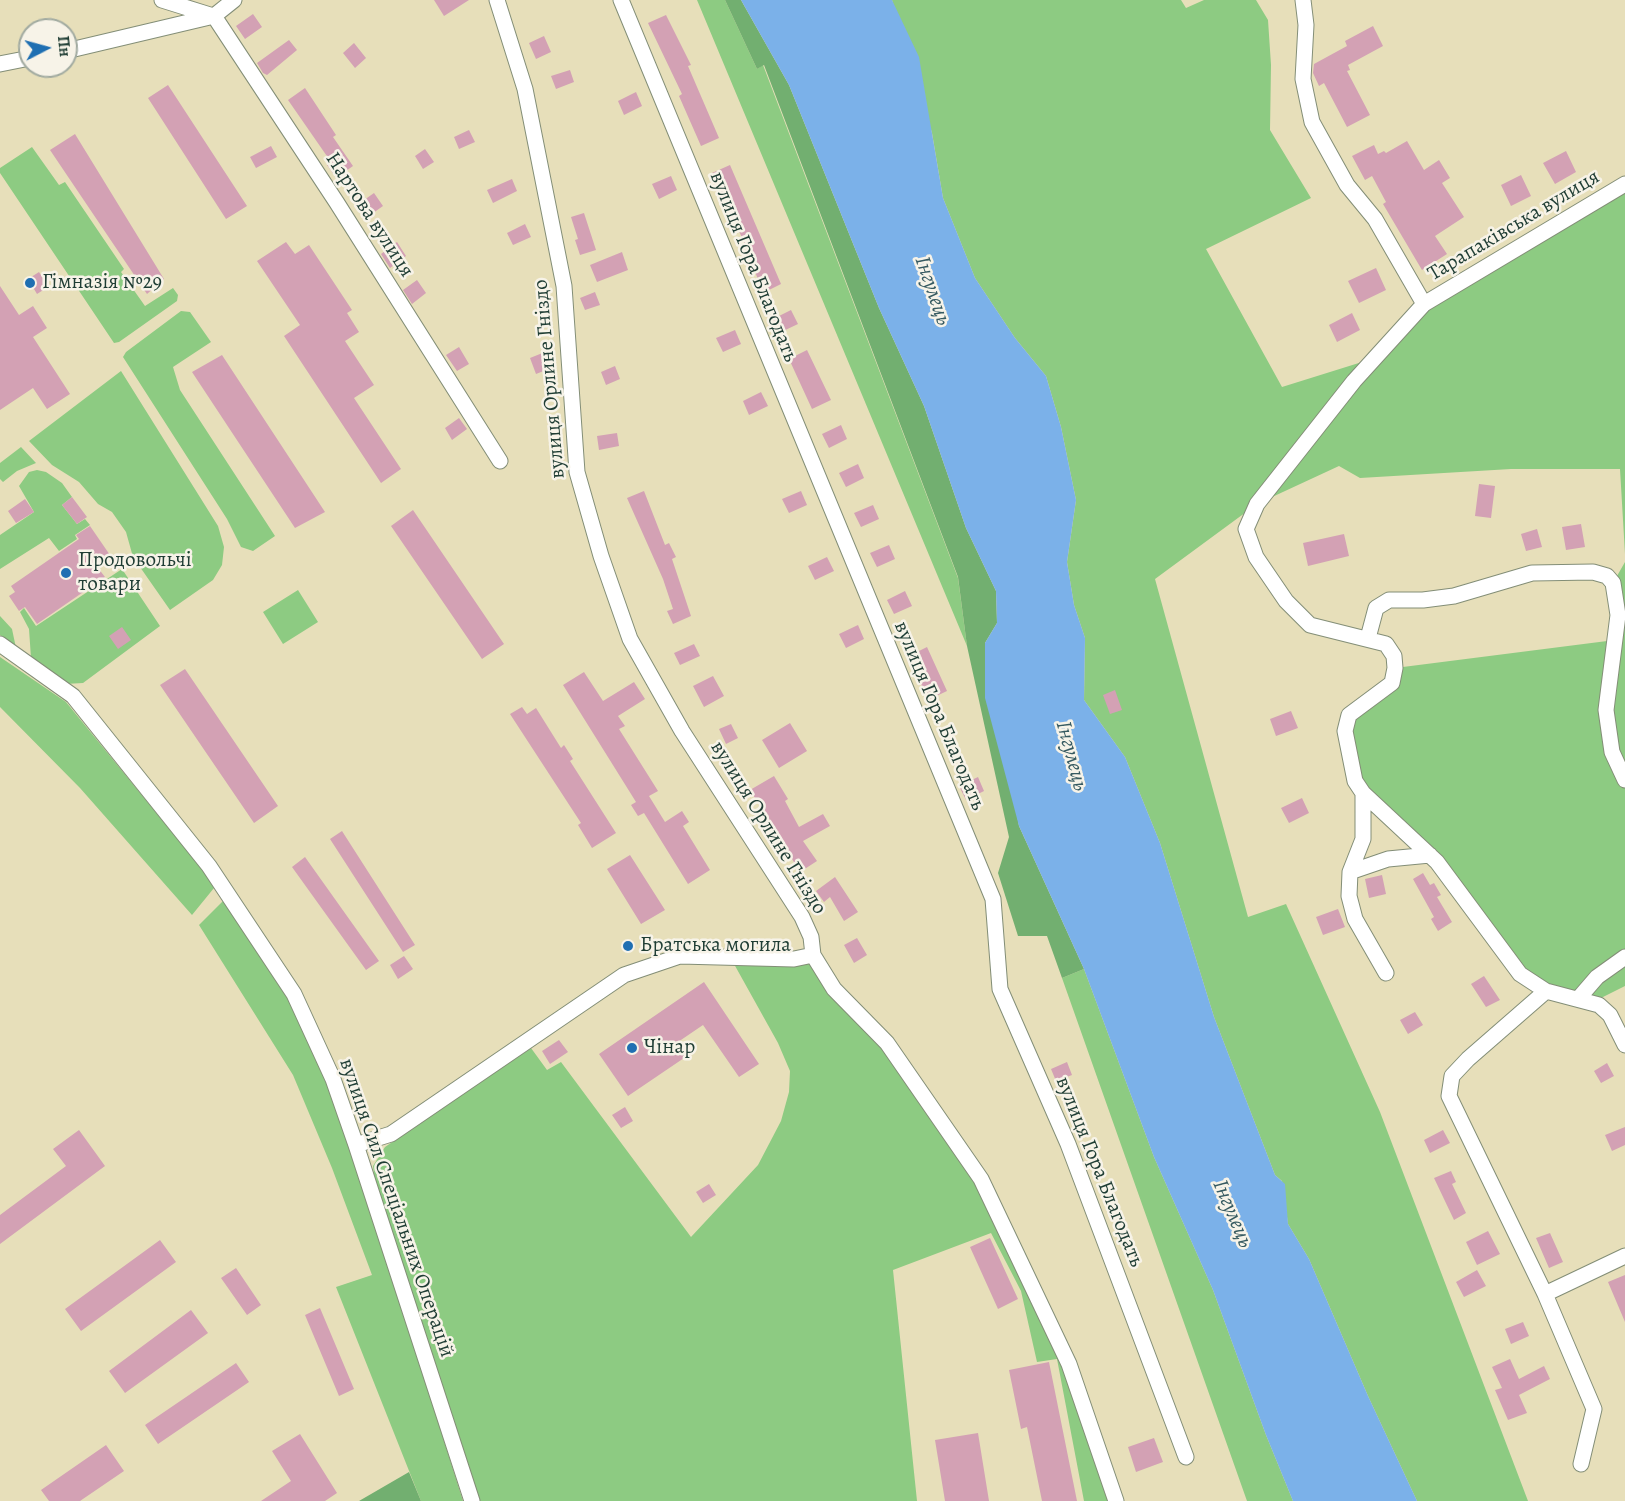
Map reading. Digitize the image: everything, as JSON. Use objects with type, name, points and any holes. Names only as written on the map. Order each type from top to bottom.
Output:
[{"type":"street","points":[[162,0],[214,16]]},
{"type":"street","points":[[78,48],[214,16],[234,0]]},
{"type":"street","name":"вулиця Орлине Гніздо","points":[[497,0],[525,89],[564,286],[577,472],[601,556],[630,639],[648,674],[802,917],[811,937],[813,955],[834,989],[887,1043],[981,1179],[1069,1364],[1116,1501]]},
{"type":"street","name":"вулиця Гора Благодать","points":[[621,0],[993,899],[1000,989],[1068,1144],[1186,1457]]},
{"type":"street","name":"Тарапаківська вулиця","points":[[1303,0],[1306,25],[1303,79],[1312,122],[1347,185],[1374,219],[1424,304]]},
{"type":"street","name":"Нартова вулиця","points":[[214,16],[337,203],[500,460]]},
{"type":"street","points":[[0,64],[18,60]]},
{"type":"street","name":"Тарапаківська вулиця","points":[[1363,793],[1355,781],[1345,731],[1349,715],[1392,683],[1395,668],[1394,656],[1386,644],[1310,625],[1286,601],[1256,557],[1246,529],[1257,504],[1354,381],[1424,304],[1625,184]]},
{"type":"street","points":[[1368,638],[1376,608],[1389,600],[1423,600],[1454,596],[1533,573],[1593,573],[1607,576],[1613,583],[1617,615],[1606,710],[1612,752],[1625,780]]},
{"type":"street","name":"вулиця Сил Спеціальних Операцій","points":[[0,644],[73,696],[209,866],[294,994],[333,1079],[472,1501]]},
{"type":"street","points":[[1363,793],[1430,855],[1478,915],[1520,974],[1546,991],[1599,1005],[1610,1015],[1625,1046]]},
{"type":"street","points":[[1363,793],[1363,839],[1350,872],[1349,896],[1355,919],[1386,973]]},
{"type":"street","points":[[1350,872],[1388,859],[1430,855]]},
{"type":"street","points":[[356,1145],[391,1134],[624,975],[680,956],[794,959],[813,955]]},
{"type":"street","points":[[1578,999],[1597,976],[1625,957]]},
{"type":"street","points":[[1546,991],[1452,1076],[1449,1096],[1545,1293],[1594,1409],[1581,1464]]},
{"type":"street","points":[[1545,1293],[1625,1256]]},
{"type":"green space","points":[[697,0],[725,0],[757,69],[763,65],[958,578],[967,646]]},
{"type":"green space","points":[[725,0],[741,0],[789,85],[879,308],[924,406],[966,528],[996,591],[997,623],[985,643],[1019,826],[1084,969],[1062,978],[1047,936],[1018,936],[998,873],[1009,837],[967,646],[958,577],[764,65],[757,69]]},
{"type":"green space","points":[[892,0],[1181,0],[1186,8],[1204,0],[1256,0],[1268,20],[1271,65],[1270,130],[1311,198],[1206,249],[1282,387],[1378,357],[1424,304],[1625,184],[1625,554],[1620,469],[1511,469],[1360,478],[1339,466],[1257,504],[1155,579],[1248,917],[1286,904],[1380,1112],[1528,1501],[1417,1501],[1368,1396],[1309,1259],[1288,1224],[1282,1181],[1275,1175],[1214,1017],[1160,843],[1125,757],[1084,700],[1085,638],[1074,605],[1067,562],[1076,500],[1061,427],[1046,376],[1015,338],[975,278],[943,198],[932,133]]},
{"type":"green space","points":[[32,147],[59,185],[65,182],[124,269],[121,272],[145,306],[173,288],[178,295],[177,301],[119,342],[114,343],[0,173],[0,168]]},
{"type":"green space","points":[[181,311],[190,312],[211,342],[173,367],[180,390],[275,536],[253,551],[241,547],[227,519],[123,357],[126,352]]},
{"type":"green space","points":[[121,371],[218,526],[224,547],[222,565],[213,580],[170,610],[133,557],[126,532],[112,512],[98,504],[79,482],[52,465],[29,441]]},
{"type":"green space","points":[[21,447],[36,463],[17,471],[3,482],[0,479],[0,463]]},
{"type":"green space","points":[[37,470],[46,472],[62,483],[72,497],[62,505],[77,524],[85,519],[90,525],[75,535],[77,539],[59,551],[49,538],[0,569],[0,535],[34,512],[19,486],[29,472]]},
{"type":"green space","points":[[1625,562],[1625,986],[1591,1003],[1520,974],[1478,915],[1363,793],[1349,715],[1391,683],[1395,668],[1615,640],[1613,583]]},
{"type":"green space","points":[[122,569],[160,626],[83,683],[65,684],[31,658],[29,629],[20,612],[24,608],[36,626]]},
{"type":"green space","points":[[298,590],[318,622],[283,644],[263,612]]},
{"type":"green space","points":[[0,616],[12,629],[16,648],[0,635]]},
{"type":"green space","points":[[0,657],[66,702],[202,869],[214,888],[192,915],[80,788],[0,707]]},
{"type":"green space","points":[[225,899],[288,997],[328,1082],[354,1156],[463,1501],[421,1501],[336,1287],[372,1275],[332,1168],[293,1075],[199,925]]},
{"type":"green space","points":[[729,955],[813,955],[916,1082],[1024,1267],[1116,1501],[1084,1501],[1057,1359],[1037,1362],[1021,1291],[991,1233],[893,1270],[917,1501],[478,1501],[376,1190],[373,1166],[385,1147],[531,1048],[547,1070],[561,1062],[691,1237],[758,1165],[781,1121],[789,1092],[790,1071],[778,1043]]},
{"type":"green space","points":[[1084,969],[1154,1157],[1213,1290],[1266,1435],[1293,1501],[1247,1501],[1062,978]]},
{"type":"green space","points":[[409,1472],[421,1501],[359,1501]]},
{"type":"water","name":"Інгулець","points":[[741,0],[892,0],[919,57],[943,198],[975,278],[1015,338],[1046,376],[1061,427],[1076,500],[1067,562],[1074,605],[1085,638],[1084,700],[1125,757],[1160,843],[1214,1017],[1275,1175],[1285,1184],[1288,1224],[1309,1259],[1368,1396],[1417,1501],[1293,1501],[1266,1435],[1213,1290],[1154,1157],[1084,969],[1019,826],[985,698],[985,643],[997,623],[996,591],[966,528],[924,406],[879,308],[789,85]]},
{"type":"building","points":[[434,0],[469,0],[444,16]]},
{"type":"building","points":[[253,14],[262,27],[245,39],[236,26]]},
{"type":"building","points":[[666,15],[691,65],[688,66],[719,138],[701,146],[679,96],[682,94],[648,23]]},
{"type":"building","points":[[1373,26],[1383,46],[1348,65],[1350,70],[1347,71],[1370,115],[1347,127],[1324,83],[1319,86],[1313,73],[1314,64],[1347,46],[1345,41]]},
{"type":"building","points":[[544,36],[551,52],[536,59],[529,43]]},
{"type":"building","points":[[289,40],[297,50],[267,75],[263,73],[257,63]]},
{"type":"building","points":[[354,43],[366,58],[355,68],[343,53]]},
{"type":"building","points":[[570,70],[574,82],[556,89],[551,76]]},
{"type":"building","points":[[168,85],[247,206],[226,219],[148,98]]},
{"type":"building","points":[[305,88],[336,135],[333,137],[353,166],[336,178],[327,165],[331,162],[288,100]]},
{"type":"building","points":[[636,92],[642,106],[624,115],[618,101]]},
{"type":"building","points":[[469,130],[475,142],[459,149],[454,137]]},
{"type":"building","points":[[75,134],[164,279],[147,294],[50,150]]},
{"type":"building","points":[[1407,141],[1424,170],[1439,160],[1450,178],[1442,183],[1464,217],[1435,236],[1447,254],[1422,270],[1383,204],[1386,202],[1372,176],[1365,180],[1352,156],[1374,145],[1378,154],[1384,151],[1386,153]]},
{"type":"building","points":[[271,146],[277,157],[256,168],[250,157]]},
{"type":"building","points":[[425,149],[434,162],[423,169],[415,156]]},
{"type":"building","points":[[1566,151],[1576,172],[1555,184],[1543,163]]},
{"type":"building","points":[[730,165],[781,284],[763,293],[744,242],[712,173]]},
{"type":"building","points":[[1521,175],[1531,196],[1511,206],[1501,185]]},
{"type":"building","points":[[671,176],[677,190],[659,199],[652,184]]},
{"type":"building","points":[[512,179],[517,191],[493,203],[487,190]]},
{"type":"building","points":[[374,193],[383,206],[366,218],[357,205]]},
{"type":"building","points":[[584,213],[596,250],[580,255],[571,217]]},
{"type":"building","points":[[525,224],[531,237],[513,245],[507,233]]},
{"type":"building","points":[[286,242],[295,254],[309,245],[352,310],[347,313],[359,332],[345,341],[374,385],[354,398],[401,469],[381,483],[284,336],[300,325],[257,261]]},
{"type":"building","points":[[397,242],[406,256],[390,268],[381,254]]},
{"type":"building","points":[[622,252],[628,270],[597,282],[590,265]]},
{"type":"building","points":[[1376,268],[1386,290],[1359,303],[1348,281]]},
{"type":"building","points":[[39,272],[48,287],[37,294],[28,279]]},
{"type":"building","points":[[417,280],[426,293],[412,304],[403,290]]},
{"type":"building","points":[[0,286],[19,315],[33,306],[47,328],[33,337],[70,394],[47,409],[33,388],[0,410]]},
{"type":"building","points":[[595,292],[600,305],[585,310],[580,298]]},
{"type":"building","points":[[791,310],[798,324],[779,333],[773,319]]},
{"type":"building","points":[[1352,313],[1360,330],[1337,342],[1329,325]]},
{"type":"building","points":[[735,330],[741,344],[723,352],[716,338]]},
{"type":"building","points":[[459,347],[469,364],[457,371],[446,355]]},
{"type":"building","points":[[807,350],[831,400],[812,409],[789,359]]},
{"type":"building","points":[[545,352],[551,368],[536,374],[530,358]]},
{"type":"building","points":[[222,355],[325,512],[295,528],[192,372]]},
{"type":"building","points":[[615,366],[620,379],[606,385],[601,372]]},
{"type":"building","points":[[761,392],[768,406],[749,415],[743,401]]},
{"type":"building","points":[[459,418],[467,429],[452,440],[445,428]]},
{"type":"building","points":[[841,425],[847,439],[829,448],[822,434]]},
{"type":"building","points":[[617,433],[619,446],[599,450],[597,436]]},
{"type":"building","points":[[858,464],[864,478],[846,487],[839,473]]},
{"type":"building","points":[[1479,484],[1495,486],[1491,518],[1475,516]]},
{"type":"building","points":[[644,491],[665,545],[669,543],[676,557],[672,559],[691,616],[673,624],[667,611],[673,609],[663,579],[627,498]]},
{"type":"building","points":[[801,491],[807,505],[789,513],[782,499]]},
{"type":"building","points":[[72,497],[87,517],[77,524],[62,505]]},
{"type":"building","points":[[25,499],[34,512],[16,523],[8,511]]},
{"type":"building","points":[[873,505],[879,519],[861,527],[854,513]]},
{"type":"building","points":[[413,510],[504,644],[482,659],[391,526]]},
{"type":"building","points":[[1581,524],[1585,547],[1566,550],[1562,527]]},
{"type":"building","name":"Продовольчі товари","points":[[90,526],[112,558],[98,568],[105,577],[37,624],[25,607],[19,611],[9,596],[15,592],[11,586],[79,539],[76,535]]},
{"type":"building","points":[[1537,529],[1542,547],[1526,551],[1521,534]]},
{"type":"building","points":[[1344,534],[1349,556],[1308,566],[1303,543]]},
{"type":"building","points":[[889,545],[895,559],[877,567],[870,553]]},
{"type":"building","points":[[827,557],[834,571],[815,580],[808,566]]},
{"type":"building","points":[[905,591],[912,606],[894,614],[887,600]]},
{"type":"building","points":[[858,625],[864,639],[846,648],[839,634]]},
{"type":"building","points":[[122,627],[131,640],[118,649],[109,636]]},
{"type":"building","points":[[694,644],[700,656],[680,665],[674,653]]},
{"type":"building","points":[[927,647],[947,691],[928,700],[909,656]]},
{"type":"building","points":[[185,669],[278,806],[254,823],[160,685]]},
{"type":"building","points":[[584,672],[603,701],[634,682],[645,699],[618,716],[625,726],[619,729],[658,791],[649,796],[665,822],[682,811],[689,822],[683,826],[710,870],[688,884],[644,813],[638,816],[631,805],[636,802],[563,685]]},
{"type":"building","points":[[713,676],[724,696],[704,707],[693,686]]},
{"type":"building","points":[[1115,690],[1122,710],[1110,714],[1103,695]]},
{"type":"building","points":[[522,707],[527,714],[536,708],[561,748],[564,745],[573,759],[570,761],[616,833],[592,848],[578,825],[581,823],[510,714]]},
{"type":"building","points":[[1291,711],[1298,728],[1276,736],[1270,719]]},
{"type":"building","points":[[790,723],[807,751],[779,768],[762,740]]},
{"type":"building","points":[[731,724],[738,738],[726,744],[719,729]]},
{"type":"building","points":[[774,776],[788,799],[785,801],[799,827],[823,814],[830,826],[803,841],[817,861],[800,872],[750,790]]},
{"type":"building","points":[[978,777],[984,791],[966,800],[959,786]]},
{"type":"building","points":[[1302,798],[1309,813],[1289,823],[1281,808]]},
{"type":"building","points":[[342,831],[415,945],[403,952],[330,839]]},
{"type":"building","points":[[630,855],[665,910],[641,924],[607,869]]},
{"type":"building","points":[[305,857],[379,961],[366,970],[292,867]]},
{"type":"building","points":[[1423,873],[1430,885],[1434,883],[1441,895],[1437,897],[1452,922],[1438,931],[1431,919],[1434,917],[1413,879]]},
{"type":"building","points":[[1382,875],[1386,894],[1369,898],[1365,879]]},
{"type":"building","points":[[835,877],[858,912],[844,921],[830,897],[824,902],[816,891]]},
{"type":"building","points":[[1338,909],[1345,927],[1323,935],[1316,917]]},
{"type":"building","points":[[857,938],[867,955],[854,963],[844,945]]},
{"type":"building","points":[[404,956],[413,969],[398,979],[390,965]]},
{"type":"building","points":[[1484,976],[1500,1000],[1486,1007],[1471,984]]},
{"type":"building","points":[[704,982],[759,1064],[739,1077],[703,1025],[678,1042],[687,1056],[628,1096],[599,1054]]},
{"type":"building","points":[[1415,1012],[1423,1025],[1408,1034],[1400,1020]]},
{"type":"building","points":[[559,1040],[568,1052],[550,1064],[542,1051]]},
{"type":"building","points":[[1067,1062],[1072,1075],[1056,1081],[1051,1069]]},
{"type":"building","points":[[1607,1063],[1614,1076],[1601,1083],[1594,1071]]},
{"type":"building","points":[[625,1107],[633,1121],[621,1128],[612,1115]]},
{"type":"building","points":[[1625,1127],[1625,1145],[1612,1151],[1605,1135]]},
{"type":"building","points":[[79,1130],[105,1166],[0,1244],[0,1215],[66,1166],[53,1149]]},
{"type":"building","points":[[1443,1130],[1450,1143],[1430,1153],[1424,1140]]},
{"type":"building","points":[[1451,1171],[1456,1182],[1452,1184],[1466,1213],[1454,1220],[1434,1178]]},
{"type":"building","points":[[709,1184],[716,1195],[703,1203],[696,1192]]},
{"type":"building","points":[[1488,1231],[1500,1254],[1477,1265],[1466,1242]]},
{"type":"building","points":[[1550,1233],[1563,1262],[1549,1268],[1536,1238]]},
{"type":"building","points":[[990,1238],[1018,1299],[998,1309],[970,1247]]},
{"type":"building","points":[[160,1240],[176,1262],[81,1331],[65,1309]]},
{"type":"building","points":[[236,1268],[261,1305],[247,1315],[221,1278]]},
{"type":"building","points":[[1477,1270],[1486,1286],[1464,1297],[1456,1282]]},
{"type":"building","points":[[1625,1275],[1625,1322],[1608,1282]]},
{"type":"building","points":[[320,1308],[354,1389],[339,1396],[305,1315]]},
{"type":"building","points":[[191,1310],[208,1333],[125,1393],[109,1371]]},
{"type":"building","points":[[1523,1322],[1529,1336],[1511,1344],[1505,1329]]},
{"type":"building","points":[[1510,1359],[1519,1379],[1544,1366],[1550,1379],[1519,1395],[1527,1413],[1508,1420],[1495,1390],[1502,1388],[1492,1367]]},
{"type":"building","points":[[1049,1362],[1077,1501],[1042,1501],[1027,1427],[1021,1429],[1009,1370]]},
{"type":"building","points":[[236,1363],[249,1382],[158,1444],[145,1425]]},
{"type":"building","points":[[978,1433],[989,1501],[945,1501],[935,1440]]},
{"type":"building","points":[[300,1434],[337,1493],[325,1501],[261,1501],[291,1481],[272,1451]]},
{"type":"building","points":[[1154,1438],[1163,1462],[1136,1472],[1128,1447]]},
{"type":"building","points":[[106,1445],[124,1471],[80,1501],[49,1501],[41,1490]]},
{"type":"place","name":"Гімназія №29","points":[[30,283]]},
{"type":"place","name":"Продовольчі товари","points":[[66,573]]},
{"type":"place","name":"Братська могила","points":[[628,946]]},
{"type":"place","name":"Чінар","points":[[632,1048]]}]
